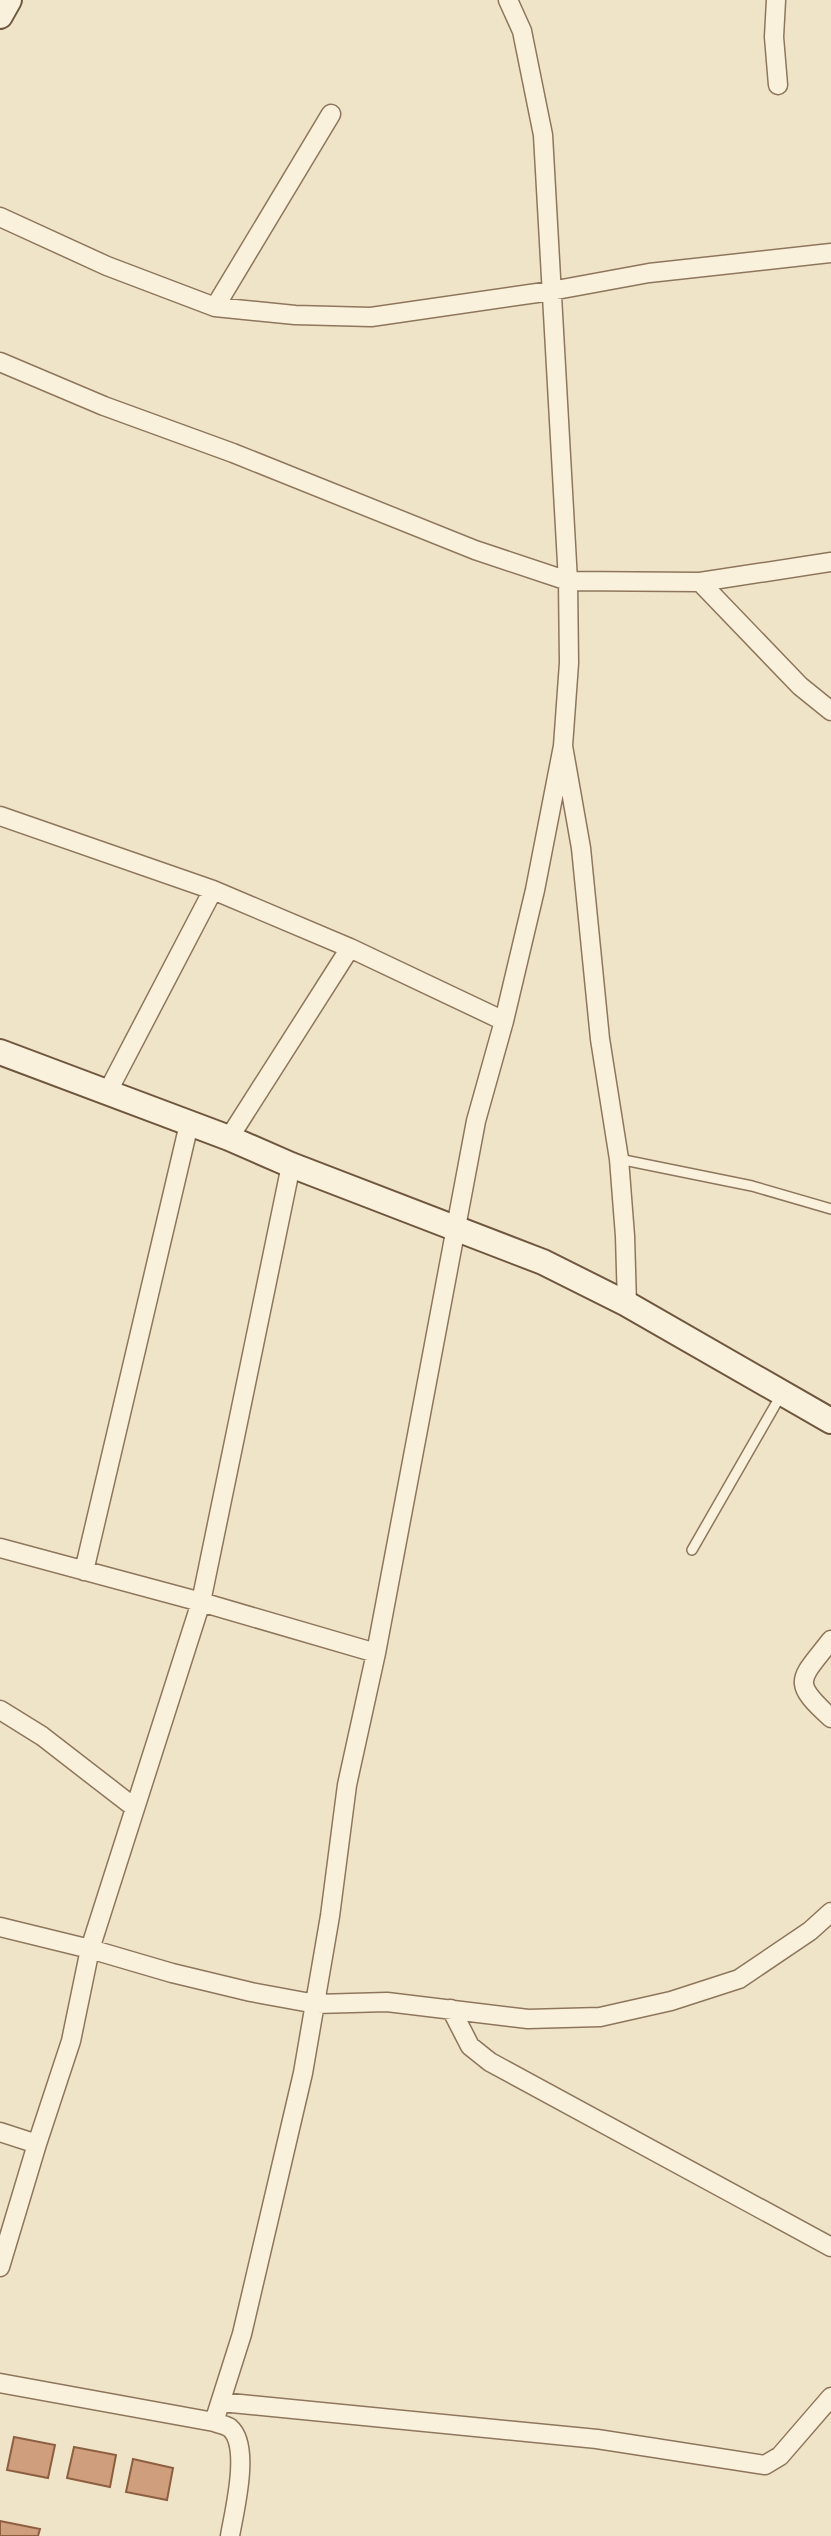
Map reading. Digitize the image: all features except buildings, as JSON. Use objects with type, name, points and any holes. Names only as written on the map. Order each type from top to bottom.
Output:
[{"type":"street","points":[[0,16],[9,0]]},
{"type":"street","points":[[214,2422],[242,2334],[303,2073],[316,2004],[347,1785],[376,1653],[477,1121],[535,890],[563,746],[569,663],[568,581],[543,135],[522,32],[508,0]]},
{"type":"street","points":[[776,0],[774,37],[778,85]]},
{"type":"street","points":[[215,307],[331,114]]},
{"type":"street","points":[[0,217],[107,266],[215,307],[295,315],[371,317],[551,291],[649,273],[831,253]]},
{"type":"street","points":[[0,362],[104,406],[233,453],[475,550],[568,581],[700,582],[831,562]]},
{"type":"street","points":[[700,582],[800,686],[831,711]]},
{"type":"street","points":[[563,746],[581,848],[600,1039],[619,1159],[627,1304]]},
{"type":"street","points":[[0,816],[213,890],[350,948],[504,1021]]},
{"type":"street","points":[[107,1093],[213,890]]},
{"type":"street","points":[[229,1138],[350,948]]},
{"type":"street","points":[[0,1052],[229,1138],[291,1165],[543,1262],[627,1304],[781,1395],[831,1421]]},
{"type":"street","points":[[84,1571],[188,1124]]},
{"type":"street","points":[[0,2267],[71,2041],[90,1949],[201,1602],[291,1165]]},
{"type":"street","points":[[0,1548],[376,1653]]},
{"type":"street","points":[[831,1640],[807,1670],[803,1684],[808,1697],[831,1718]]},
{"type":"street","points":[[0,1710],[42,1736],[135,1808]]},
{"type":"street","points":[[0,1927],[172,1973],[316,2004],[387,2002],[528,2020],[600,2017],[671,2001],[739,1979],[810,1931],[831,1912]]},
{"type":"street","points":[[451,2009],[470,2046],[491,2062],[831,2247]]},
{"type":"street","points":[[0,2132],[37,2144]]},
{"type":"street","points":[[0,2383],[214,2422],[230,2428],[237,2439],[240,2458],[239,2484],[230,2536]]},
{"type":"street","points":[[221,2402],[597,2439],[765,2465],[780,2456],[831,2398]]},
{"type":"lane","points":[[619,1159],[752,1186],[831,1209]]},
{"type":"lane","points":[[692,1550],[781,1395]]}]
